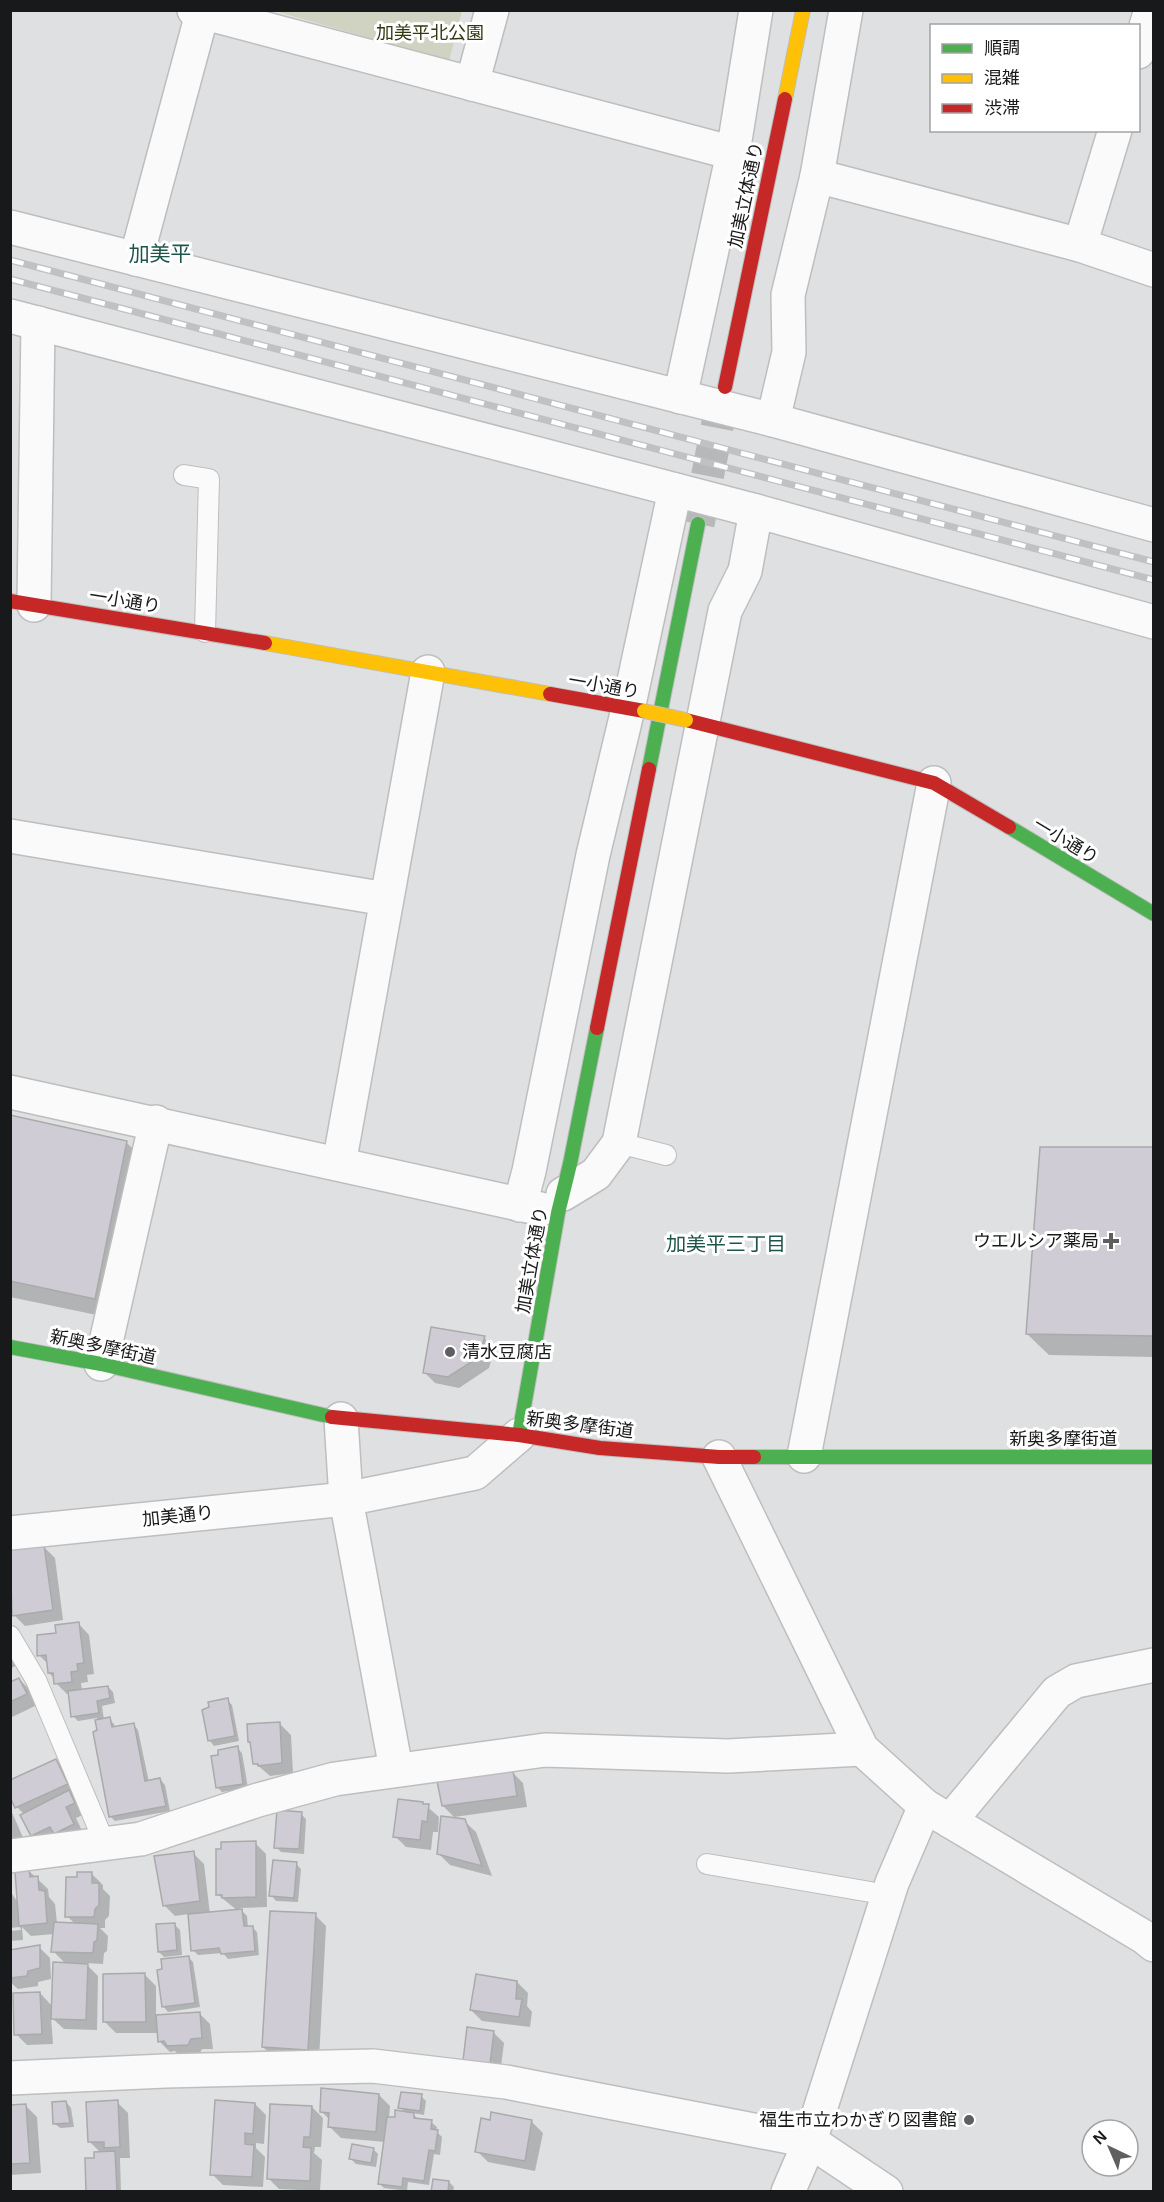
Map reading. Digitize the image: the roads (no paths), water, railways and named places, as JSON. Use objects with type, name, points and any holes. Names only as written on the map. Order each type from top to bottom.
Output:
[{"type":"street","points":[[472,84],[492,10]]},
{"type":"street","points":[[680,397],[733,153],[756,10]]},
{"type":"street","name":"加美立体通り","points":[[725,387],[803,10]]},
{"type":"street","points":[[773,420],[789,352],[788,295],[817,176],[846,10]]},
{"type":"street","points":[[1140,46],[1151,10]]},
{"type":"street","points":[[136,260],[200,11],[733,153]]},
{"type":"street","points":[[1080,245],[1114,132]]},
{"type":"street","points":[[817,176],[1080,245],[1154,270]]},
{"type":"street","points":[[10,227],[773,420],[1153,524]]},
{"type":"street","points":[[22,603],[24,320],[756,511],[1154,622]]},
{"type":"street","points":[[520,1205],[529,1171],[593,855],[636,710],[675,490]]},
{"type":"street","points":[[10,1092],[156,1122],[520,1205],[563,1190],[596,1174],[619,1143],[695,722],[725,611],[745,571],[756,511]]},
{"type":"street","name":"加美立体通り","points":[[519,1435],[563,1190],[698,524]]},
{"type":"street","name":"一小通り","points":[[22,603],[205,632],[636,710],[695,722],[934,783],[1154,914]]},
{"type":"street","points":[[339,1164],[428,672]]},
{"type":"street","points":[[804,1456],[934,783]]},
{"type":"street","points":[[10,836],[386,899]]},
{"type":"street","points":[[101,1364],[156,1122]]},
{"type":"street","name":"新奥多摩街道","points":[[10,1347],[101,1364],[341,1419],[519,1435],[600,1448],[719,1457],[1154,1457]]},
{"type":"street","points":[[341,1419],[346,1499],[396,1769]]},
{"type":"street","name":"加美通り","points":[[10,1533],[346,1499],[475,1473],[519,1435]]},
{"type":"street","points":[[719,1457],[862,1749],[938,1814],[1144,1937],[1154,1946]]},
{"type":"street","points":[[788,2192],[810,2140],[888,1895],[938,1814],[1057,1692],[1076,1681],[1154,1665]]},
{"type":"street","points":[[10,1856],[141,1839],[258,1800],[335,1779],[545,1750],[728,1756],[862,1749]]},
{"type":"street","points":[[10,2078],[373,2066],[506,2082],[810,2140],[886,2192]]},
{"type":"lane","points":[[184,475],[209,479],[205,632]]},
{"type":"lane","points":[[619,1143],[666,1155]]},
{"type":"lane","points":[[10,1636],[36,1680],[105,1844]]},
{"type":"lane","points":[[706,1864],[888,1895]]},
{"type":"tunnel","points":[[698,524],[725,387]]},
{"type":"railway","points":[[10,260],[1154,562]]},
{"type":"railway","points":[[10,279],[1154,580]]},
{"type":"place","name":"ウエルシア薬局","points":[[1111,1241]]},
{"type":"place","name":"清水豆腐店","points":[[450,1352]]},
{"type":"place","name":"福生市立わかぎり図書館","points":[[969,2120]]},
{"type":"district","name":"加美平","points":[[160,253]]},
{"type":"district","name":"加美平三丁目","points":[[726,1244]]},
{"type":"park label","name":"加美平北公園","points":[[430,33]]}]
